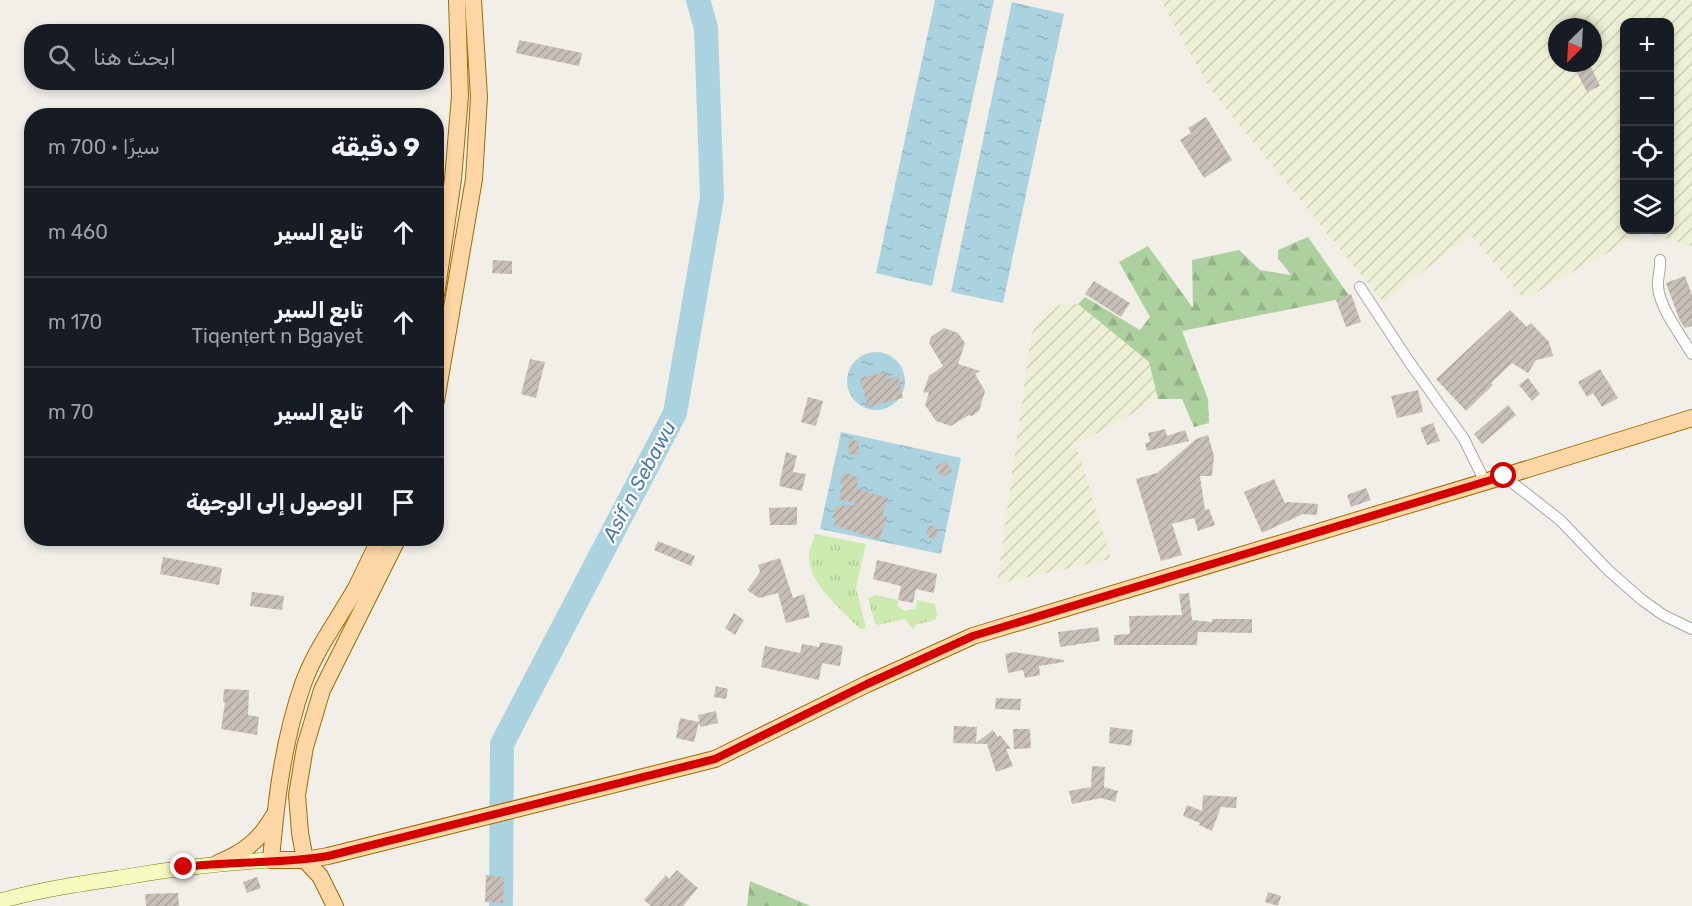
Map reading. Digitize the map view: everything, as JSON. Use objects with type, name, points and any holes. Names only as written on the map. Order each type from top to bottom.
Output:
[{"type":"main road","points":[[444,240],[453,179],[460,96],[456,0]]},
{"type":"main road","points":[[444,354],[474,179],[479,97],[473,0]]},
{"type":"main road","points":[[0,901],[38,890],[218,863],[305,860],[328,856],[715,759],[867,684],[973,636],[1692,418]]},
{"type":"main road","points":[[271,860],[277,791],[303,684],[321,647],[357,586],[376,546]]},
{"type":"main road","points":[[335,906],[320,876],[305,860],[297,795],[305,747],[322,690],[394,546]]},
{"type":"main road","points":[[218,863],[236,856],[252,845],[265,831],[275,814]]},
{"type":"street","points":[[1660,260],[1658,291],[1665,309],[1692,354]]},
{"type":"street","points":[[1360,287],[1464,439],[1485,482]]},
{"type":"street","points":[[1504,476],[1560,520],[1608,570],[1642,600],[1663,615],[1692,629]]},
{"type":"green space","points":[[1160,0],[1692,0],[1692,246],[1652,234],[1674,234],[1674,18],[1620,18],[1620,234],[1641,234],[1524,299],[1471,235],[1383,302],[1211,90]]},
{"type":"green space","points":[[1308,237],[1350,297],[1182,331],[1208,399],[1209,423],[1194,427],[1182,399],[1158,399],[1149,362],[1078,304],[1085,297],[1140,330],[1150,317],[1119,262],[1148,246],[1193,308],[1192,260],[1239,250],[1260,270],[1291,275],[1278,258],[1278,250]]},
{"type":"green space","points":[[1078,304],[1149,362],[1158,399],[1076,445],[1111,559],[997,584],[1031,336],[1036,324],[1051,305]]},
{"type":"green space","points":[[815,534],[866,544],[856,588],[866,628],[860,629],[828,596],[814,577],[809,557]]},
{"type":"green space","points":[[875,595],[898,600],[897,606],[905,611],[916,609],[917,600],[935,604],[937,615],[935,620],[915,625],[913,630],[905,619],[878,625],[875,623],[868,598]]},
{"type":"green space","points":[[750,881],[811,906],[747,906]]},
{"type":"water","points":[[935,0],[994,0],[932,286],[876,273]]},
{"type":"water","points":[[1012,2],[1064,14],[1003,303],[951,292]]},
{"type":"water","points":[[876,352],[887,354],[900,365],[905,381],[903,392],[892,405],[876,410],[865,408],[852,397],[847,381],[849,370],[860,357]]},
{"type":"water","points":[[841,432],[961,458],[941,554],[820,529]]},
{"type":"building","points":[[519,40],[582,53],[579,66],[516,53]]},
{"type":"building","points":[[1577,72],[1593,72],[1600,86],[1587,92]]},
{"type":"building","points":[[1206,117],[1232,160],[1204,178],[1180,140],[1191,133],[1188,128]]},
{"type":"building","points":[[493,260],[512,261],[512,274],[492,273]]},
{"type":"building","points":[[1685,276],[1692,295],[1692,326],[1685,328],[1680,321],[1666,283]]},
{"type":"building","points":[[1094,281],[1130,303],[1121,317],[1085,294]]},
{"type":"building","points":[[1351,294],[1361,322],[1346,327],[1336,300]]},
{"type":"building","points":[[1510,310],[1527,327],[1531,323],[1549,342],[1553,356],[1536,360],[1528,373],[1512,363],[1466,411],[1436,379]]},
{"type":"building","points":[[944,328],[958,333],[965,343],[958,364],[980,371],[975,374],[985,391],[979,411],[951,426],[936,421],[925,405],[929,392],[923,393],[929,376],[943,366],[929,343],[931,337]]},
{"type":"building","points":[[530,359],[545,362],[536,398],[521,394]]},
{"type":"building","points":[[1600,369],[1618,398],[1602,407],[1593,393],[1587,397],[1578,382]]},
{"type":"building","points":[[886,372],[888,379],[898,376],[903,398],[868,407],[860,378]]},
{"type":"building","points":[[1528,378],[1540,394],[1532,401],[1519,385]]},
{"type":"building","points":[[1418,390],[1423,412],[1397,418],[1391,396]]},
{"type":"building","points":[[808,397],[823,401],[816,426],[801,422]]},
{"type":"building","points":[[1508,405],[1516,415],[1482,444],[1474,434]]},
{"type":"building","points":[[1433,423],[1440,441],[1427,445],[1420,428]]},
{"type":"building","points":[[1165,429],[1167,436],[1185,430],[1189,441],[1147,451],[1145,443],[1150,442],[1148,433]]},
{"type":"building","points":[[1208,435],[1214,456],[1212,476],[1200,476],[1205,510],[1209,509],[1215,525],[1198,531],[1194,518],[1172,524],[1182,555],[1161,561],[1136,479],[1157,473],[1196,439]]},
{"type":"building","points":[[849,440],[859,441],[858,455],[848,454]]},
{"type":"building","points":[[786,452],[797,456],[793,472],[806,474],[802,491],[779,486]]},
{"type":"building","points":[[946,461],[952,471],[942,478],[935,467]]},
{"type":"building","points":[[844,472],[859,478],[856,488],[888,498],[882,515],[887,517],[879,540],[834,525],[836,519],[832,518],[836,506],[855,505],[855,503],[838,499],[843,485],[840,484]]},
{"type":"building","points":[[1274,479],[1285,503],[1318,504],[1317,515],[1303,514],[1262,533],[1244,492]]},
{"type":"building","points":[[1366,488],[1371,500],[1351,507],[1347,495]]},
{"type":"building","points":[[797,507],[797,525],[770,525],[769,508]]},
{"type":"building","points":[[930,525],[939,530],[934,540],[925,535]]},
{"type":"building","points":[[658,541],[695,556],[691,566],[654,550]]},
{"type":"building","points":[[163,557],[222,568],[219,585],[160,574]]},
{"type":"building","points":[[780,558],[793,598],[804,594],[810,617],[786,623],[778,593],[759,598],[747,590],[760,572],[758,565]]},
{"type":"building","points":[[877,560],[937,574],[934,593],[916,589],[913,603],[898,600],[901,586],[873,579]]},
{"type":"building","points":[[252,592],[284,596],[282,610],[250,606]]},
{"type":"building","points":[[1189,593],[1192,620],[1212,622],[1212,619],[1252,619],[1252,633],[1198,632],[1197,645],[1114,645],[1114,635],[1130,634],[1129,616],[1182,615],[1179,594]]},
{"type":"building","points":[[734,613],[744,620],[735,635],[725,628]]},
{"type":"building","points":[[1098,627],[1100,641],[1060,647],[1058,632]]},
{"type":"building","points":[[820,642],[843,646],[840,666],[822,663],[819,680],[761,667],[765,646],[800,653],[802,644],[819,647]]},
{"type":"building","points":[[1015,652],[1064,660],[1064,662],[1039,666],[1040,675],[1025,678],[1023,670],[1008,673],[1005,654]]},
{"type":"building","points":[[716,686],[728,689],[726,699],[714,697]]},
{"type":"building","points":[[224,689],[249,690],[248,715],[259,717],[257,735],[221,729],[225,702],[223,702]]},
{"type":"building","points":[[996,698],[1021,699],[1020,710],[995,709]]},
{"type":"building","points":[[716,711],[718,723],[700,727],[698,715]]},
{"type":"building","points":[[680,718],[699,722],[694,742],[676,738]]},
{"type":"building","points":[[954,726],[977,727],[976,743],[993,730],[1011,749],[1006,749],[1013,766],[996,772],[987,744],[953,743]]},
{"type":"building","points":[[1110,727],[1133,730],[1131,746],[1109,743]]},
{"type":"building","points":[[1013,729],[1030,729],[1031,748],[1014,749]]},
{"type":"building","points":[[1092,766],[1105,767],[1104,787],[1118,791],[1115,802],[1101,798],[1072,804],[1069,791],[1091,787]]},
{"type":"building","points":[[1203,795],[1237,797],[1236,808],[1221,807],[1212,831],[1183,816],[1187,805],[1202,811]]},
{"type":"building","points":[[677,870],[698,888],[683,906],[651,906],[644,900],[666,875],[669,879]]},
{"type":"building","points":[[486,875],[504,877],[503,903],[485,902]]},
{"type":"building","points":[[257,877],[261,888],[247,893],[243,882]]},
{"type":"building","points":[[1268,892],[1281,896],[1278,906],[1265,902]]},
{"type":"building","points":[[178,893],[179,906],[146,906],[145,894]]},
{"type":"waterway","name":"Asif n Sebawu","points":[[501,906],[502,744],[675,413],[712,198],[706,28],[698,0]]},
{"type":"route","points":[[184,867],[218,863],[305,860],[328,856],[715,759],[867,684],[973,636],[1504,476]]}]
